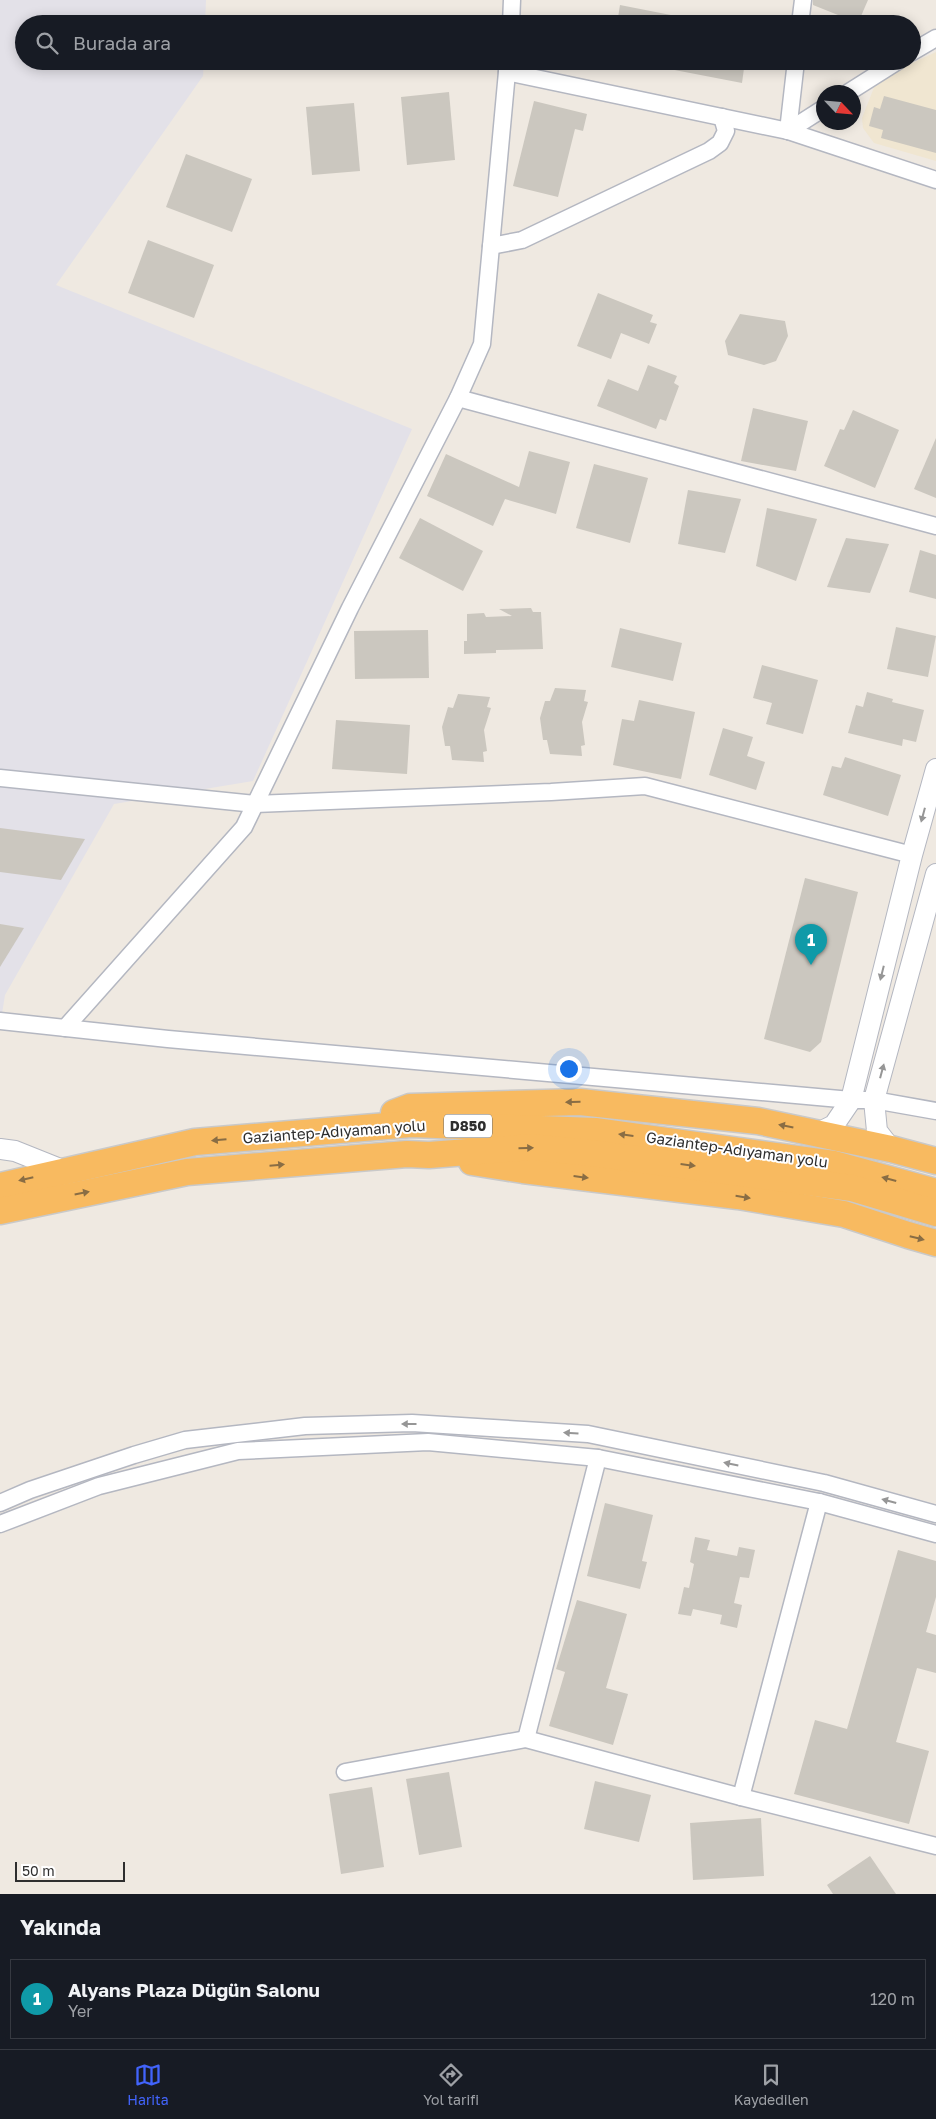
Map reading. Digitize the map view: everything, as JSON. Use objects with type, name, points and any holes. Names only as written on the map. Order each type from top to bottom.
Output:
[{"type":"highway","points":[[353,1129],[410,1107],[580,1102],[758,1121],[891,1148],[936,1161]]},
{"type":"highway","name":"Gaziantep-Adıyaman yolu","points":[[0,1186],[195,1142],[411,1124],[595,1131],[834,1164],[936,1192]]},
{"type":"highway","name":"Gaziantep-Adıyaman yolu","points":[[0,1211],[187,1172],[407,1154],[429,1155],[532,1147],[600,1154],[852,1188],[936,1214]]},
{"type":"highway","points":[[429,1155],[523,1170],[738,1196],[844,1214],[908,1236],[936,1243]]},
{"type":"street","points":[[511,15],[512,0]]},
{"type":"street","points":[[801,15],[803,0]]},
{"type":"street","points":[[921,47],[936,38]]},
{"type":"street","points":[[65,1028],[244,826],[350,608],[458,398],[482,344],[507,70]]},
{"type":"street","points":[[520,70],[788,131],[936,180]]},
{"type":"street","points":[[788,131],[795,70]]},
{"type":"street","points":[[860,85],[884,70]]},
{"type":"street","points":[[788,131],[816,113]]},
{"type":"street","points":[[491,246],[522,240],[709,152],[720,143],[726,130],[722,117]]},
{"type":"street","points":[[458,398],[936,526]]},
{"type":"street","points":[[818,1133],[834,1125],[851,1100],[912,854],[936,768]]},
{"type":"street","points":[[0,778],[255,804],[551,792],[645,786],[912,854]]},
{"type":"street","points":[[891,1148],[877,1131],[874,1100],[936,874]]},
{"type":"street","points":[[0,1021],[168,1039],[851,1100],[874,1100],[936,1111]]},
{"type":"street","points":[[0,1149],[14,1151],[65,1171]]},
{"type":"street","points":[[0,1503],[47,1484],[186,1440],[304,1426],[412,1423],[588,1434],[824,1483],[936,1514]]},
{"type":"street","points":[[0,1524],[99,1486],[238,1451],[428,1442],[598,1458],[818,1502],[936,1534]]},
{"type":"street","points":[[526,1739],[598,1458]]},
{"type":"street","points":[[741,1797],[818,1502]]},
{"type":"street","points":[[345,1772],[526,1739],[741,1797],[936,1846]]},
{"type":"shaded area","points":[[0,0],[206,0],[205,15],[15,15],[15,70],[203,70],[203,76],[56,285],[412,429],[253,781],[114,804],[5,995],[0,1026]]},
{"type":"shaded area","points":[[936,52],[936,161],[874,143],[863,128],[862,118],[875,85],[887,75],[898,70],[921,70],[921,59]]},
{"type":"building","points":[[813,0],[868,0],[861,15],[838,15],[813,5]]},
{"type":"building","points":[[620,5],[671,15],[618,15]]},
{"type":"building","points":[[675,70],[744,70],[742,83]]},
{"type":"building","points":[[449,92],[455,160],[407,165],[401,97]]},
{"type":"building","points":[[884,96],[936,110],[936,153],[881,138],[883,130],[869,126],[874,107],[880,109]]},
{"type":"building","points":[[534,101],[587,114],[583,131],[575,129],[558,197],[513,186]]},
{"type":"building","points":[[354,103],[360,171],[312,175],[306,107]]},
{"type":"building","points":[[186,154],[252,179],[232,232],[166,207]]},
{"type":"building","points":[[148,240],[214,265],[194,318],[128,293]]},
{"type":"building","points":[[598,293],[653,315],[650,322],[657,324],[649,344],[621,333],[611,359],[577,346]]},
{"type":"building","points":[[740,314],[785,321],[788,336],[776,361],[764,365],[728,355],[725,341]]},
{"type":"building","points":[[648,365],[677,376],[674,383],[679,386],[666,421],[660,419],[656,429],[597,406],[608,379],[638,391]]},
{"type":"building","points":[[753,408],[808,421],[796,471],[741,461]]},
{"type":"building","points":[[853,410],[899,430],[875,488],[824,466],[840,429],[844,430]]},
{"type":"building","points":[[936,438],[936,498],[914,489]]},
{"type":"building","points":[[529,451],[570,462],[556,514],[505,499],[493,526],[427,496],[446,454],[519,487]]},
{"type":"building","points":[[594,464],[648,478],[630,543],[576,528]]},
{"type":"building","points":[[688,490],[741,499],[725,553],[678,544]]},
{"type":"building","points":[[767,508],[817,519],[796,581],[756,566]]},
{"type":"building","points":[[420,518],[483,551],[463,591],[399,558]]},
{"type":"building","points":[[846,538],[889,544],[870,593],[827,587]]},
{"type":"building","points":[[920,550],[936,555],[936,599],[909,592]]},
{"type":"building","points":[[531,608],[533,612],[541,612],[543,649],[496,650],[496,653],[464,654],[464,641],[467,641],[467,614],[484,613],[486,617],[512,616],[499,609]]},
{"type":"building","points":[[896,627],[936,636],[928,677],[887,669]]},
{"type":"building","points":[[620,628],[682,643],[673,681],[611,667]]},
{"type":"building","points":[[428,630],[429,678],[355,679],[354,631]]},
{"type":"building","points":[[762,665],[818,680],[803,734],[766,724],[772,703],[753,698]]},
{"type":"building","points":[[555,688],[586,690],[584,701],[588,702],[582,722],[585,745],[581,746],[582,756],[550,754],[547,740],[543,740],[540,718],[545,701],[550,701]]},
{"type":"building","points":[[867,692],[893,699],[892,702],[924,710],[916,742],[903,739],[902,746],[848,733],[856,705],[863,707]]},
{"type":"building","points":[[458,694],[490,697],[487,707],[491,708],[484,730],[487,751],[483,752],[484,762],[452,760],[450,746],[445,746],[442,727],[448,707],[453,708]]},
{"type":"building","points":[[639,700],[695,712],[681,779],[613,765],[622,719],[634,721]]},
{"type":"building","points":[[336,720],[410,725],[407,774],[332,769]]},
{"type":"building","points":[[723,728],[753,737],[747,756],[765,762],[756,790],[709,775]]},
{"type":"building","points":[[845,757],[901,775],[888,816],[823,795],[832,766],[841,768]]},
{"type":"building","points":[[0,828],[85,839],[61,880],[0,872]]},
{"type":"building","points":[[805,878],[858,892],[821,1042],[810,1052],[764,1039]]},
{"type":"building","points":[[0,924],[24,928],[0,967]]},
{"type":"building","points":[[605,1503],[653,1515],[642,1561],[647,1562],[640,1589],[587,1576]]},
{"type":"building","points":[[695,1537],[710,1540],[707,1550],[737,1556],[739,1547],[755,1550],[749,1578],[740,1577],[734,1603],[742,1605],[737,1628],[720,1624],[722,1615],[693,1609],[691,1616],[678,1614],[684,1587],[689,1588],[694,1564],[690,1562]]},
{"type":"building","points":[[898,1550],[936,1561],[936,1597],[926,1632],[936,1635],[936,1673],[917,1668],[896,1742],[929,1751],[909,1824],[794,1794],[815,1720],[847,1729]]},
{"type":"building","points":[[577,1600],[627,1614],[606,1688],[628,1694],[613,1745],[549,1726],[565,1672],[556,1669]]},
{"type":"building","points":[[449,1772],[462,1847],[419,1855],[406,1779]]},
{"type":"building","points":[[595,1781],[651,1795],[639,1842],[584,1829]]},
{"type":"building","points":[[372,1787],[384,1867],[341,1874],[329,1794]]},
{"type":"building","points":[[761,1818],[764,1876],[693,1880],[690,1823]]},
{"type":"building","points":[[870,1856],[896,1894],[833,1894],[827,1885]]},
{"type":"place","name":"Alyans Plaza Düğün Salonu","points":[[811,965]]}]
